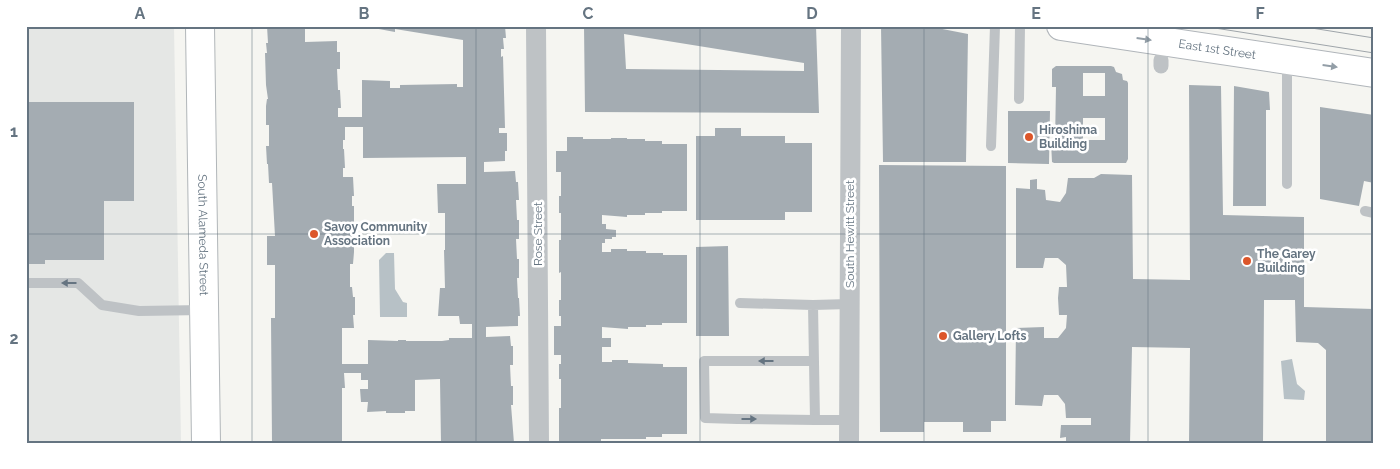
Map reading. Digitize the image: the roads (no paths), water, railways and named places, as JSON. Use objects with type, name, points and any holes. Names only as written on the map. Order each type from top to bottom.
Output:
[{"type":"main road","name":"South Alameda Street","points":[[200,26],[206,443]]},
{"type":"main road","name":"East 1st Street","points":[[1061,26],[1374,73]]},
{"type":"street","name":"Rose Street","points":[[536,26],[539,443]]},
{"type":"street","name":"South Hewitt Street","points":[[849,443],[851,26]]},
{"type":"lane","points":[[991,146],[995,26]]},
{"type":"lane","points":[[1019,99],[1020,26]]},
{"type":"lane","points":[[1287,60],[1287,184]]},
{"type":"lane","points":[[26,283],[78,283],[102,305],[139,311],[204,310]]},
{"type":"lane","points":[[740,303],[849,304]]},
{"type":"lane","points":[[813,304],[815,420]]},
{"type":"lane","points":[[814,361],[704,361],[705,418],[849,420]]},
{"type":"tram line","points":[[1202,26],[1374,53]]},
{"type":"tram line","points":[[1299,26],[1374,38]]},
{"type":"place","name":"Hiroshima Building","points":[[1029,137]]},
{"type":"place","name":"Savoy Community Association","points":[[314,234]]},
{"type":"place","name":"The Garey Building","points":[[1247,261]]},
{"type":"place","name":"Gallery Lofts","points":[[943,336]]}]
